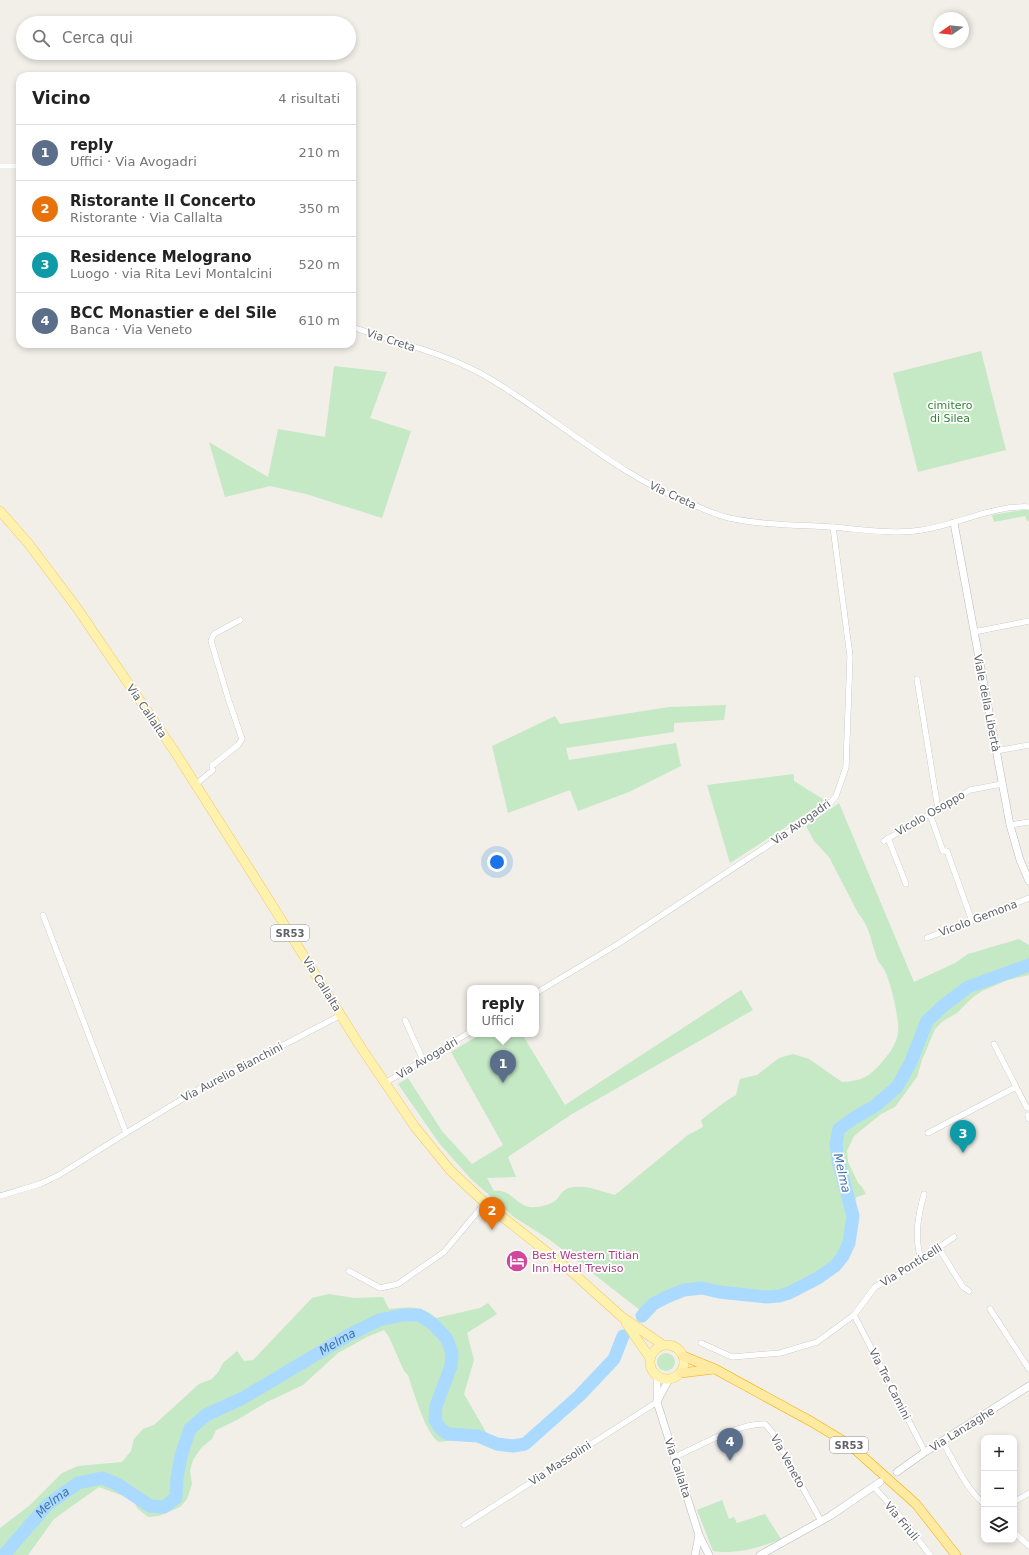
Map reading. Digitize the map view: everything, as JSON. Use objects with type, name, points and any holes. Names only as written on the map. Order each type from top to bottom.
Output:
[{"type":"highway","name":"SR53","points":[[683,1356],[715,1369],[812,1422],[850,1445],[916,1504],[956,1555]]},
{"type":"highway","points":[[681,1373],[715,1369]]},
{"type":"main road","name":"Via Callalta","points":[[0,511],[28,543],[77,608],[196,784],[341,1015],[415,1127],[450,1170],[485,1204],[572,1272],[622,1317],[663,1345]]},
{"type":"main road","name":"Via Callalta","points":[[622,1317],[650,1358]]},
{"type":"main road","points":[[663,1345],[678,1348],[683,1356],[684,1366],[681,1373],[676,1377],[663,1379],[657,1376],[650,1366],[650,1358],[656,1349],[663,1345]]},
{"type":"street","points":[[0,166],[16,166]]},
{"type":"street","name":"Via Creta","points":[[356,328],[468,367],[492,380],[632,474],[679,500],[727,518],[871,531],[907,531],[929,529],[1005,508],[1029,507]]},
{"type":"street","name":"Viale della Libertà","points":[[954,523],[1010,825],[1020,860],[1029,881]]},
{"type":"street","name":"Via Avogadri","points":[[539,991],[631,935],[828,806],[836,796],[846,767],[850,656],[833,527]]},
{"type":"street","points":[[196,784],[213,770],[212,766],[238,745],[242,739],[228,698],[212,640],[214,634],[240,620]]},
{"type":"street","points":[[974,632],[1029,621]]},
{"type":"street","points":[[917,679],[938,809]]},
{"type":"street","points":[[996,751],[1029,745]]},
{"type":"street","name":"Vicolo Osoppo","points":[[906,884],[886,840],[970,790],[1002,784]]},
{"type":"street","points":[[930,814],[943,851],[948,851],[972,921]]},
{"type":"street","points":[[1010,825],[1029,822]]},
{"type":"street","name":"Vicolo Gemona","points":[[927,938],[1029,898]]},
{"type":"street","points":[[43,915],[126,1133]]},
{"type":"street","name":"Via Aurelio Bianchini","points":[[0,1196],[40,1184],[59,1175],[199,1089],[341,1015]]},
{"type":"street","points":[[405,1020],[423,1060]]},
{"type":"street","name":"Via Avogadri","points":[[385,1083],[467,1034]]},
{"type":"street","points":[[994,1044],[1028,1113]]},
{"type":"street","points":[[928,1133],[1016,1087]]},
{"type":"street","points":[[921,1259],[917,1243],[917,1226],[924,1194]]},
{"type":"street","points":[[348,1271],[380,1288],[398,1284],[444,1252],[485,1204]]},
{"type":"street","name":"Via Ponticelli","points":[[701,1343],[732,1357],[780,1353],[817,1342],[854,1315],[875,1287],[903,1272],[954,1237]]},
{"type":"street","points":[[938,1247],[963,1287],[969,1291]]},
{"type":"street","points":[[990,1308],[1029,1369]]},
{"type":"street","name":"Via Tre Camini","points":[[854,1315],[925,1452]]},
{"type":"street","name":"Via Callalta","points":[[657,1376],[657,1402],[699,1535],[709,1555]]},
{"type":"street","points":[[657,1402],[669,1379]]},
{"type":"street","name":"Via Lanzaghe","points":[[897,1472],[925,1452],[1029,1386]]},
{"type":"street","name":"Via Massolini","points":[[464,1525],[657,1402]]},
{"type":"street","name":"Via Veneto","points":[[675,1457],[724,1434],[750,1425],[764,1424],[772,1432],[821,1521]]},
{"type":"street","points":[[942,1441],[969,1488],[981,1501]]},
{"type":"street","points":[[760,1555],[821,1521],[874,1488],[880,1482]]},
{"type":"street","name":"Via Friuli","points":[[874,1488],[901,1517],[930,1555]]},
{"type":"street","points":[[1017,1500],[1029,1493]]},
{"type":"street","name":"Via Callalta","points":[[695,1555],[699,1535]]},
{"type":"street","points":[[1017,1535],[1029,1546]]},
{"type":"green space","name":"cimitero di Silea","points":[[981,351],[1006,450],[918,472],[893,373]]},
{"type":"green space","points":[[334,366],[387,372],[370,418],[411,431],[382,518],[306,494],[270,486],[225,497],[209,442],[268,477],[278,429],[325,437]]},
{"type":"green space","points":[[1029,510],[1029,521],[1027,521],[1025,516],[994,522],[992,515]]},
{"type":"green space","points":[[726,705],[724,720],[674,723],[674,732],[566,748],[569,760],[676,743],[681,766],[629,792],[578,811],[570,790],[508,813],[492,746],[555,716],[560,724],[669,707]]},
{"type":"green space","points":[[794,774],[794,781],[826,801],[730,863],[707,785]]},
{"type":"green space","points":[[839,803],[914,982],[955,963],[968,954],[1019,939],[1029,945],[1029,975],[1008,980],[982,991],[973,997],[957,1013],[943,1021],[935,1029],[922,1060],[917,1077],[895,1107],[881,1114],[854,1136],[847,1151],[848,1162],[858,1183],[866,1194],[857,1197],[852,1202],[855,1223],[852,1239],[847,1253],[836,1269],[792,1294],[769,1299],[730,1296],[707,1291],[690,1291],[667,1298],[652,1309],[656,1312],[645,1314],[550,1240],[514,1217],[471,1179],[439,1143],[398,1084],[408,1078],[442,1131],[472,1164],[503,1145],[451,1052],[476,1037],[524,1037],[565,1105],[741,990],[753,1010],[572,1114],[508,1157],[516,1177],[487,1178],[494,1191],[505,1192],[525,1206],[533,1207],[544,1206],[551,1203],[556,1200],[565,1190],[575,1187],[592,1188],[615,1195],[688,1135],[703,1127],[701,1120],[736,1095],[740,1079],[757,1075],[779,1058],[793,1054],[809,1059],[842,1082],[855,1081],[869,1075],[887,1056],[897,1037],[898,1020],[892,993],[885,971],[878,960],[865,923],[858,913],[829,857],[814,841],[806,826]]},
{"type":"green space","points":[[329,1294],[354,1298],[383,1297],[389,1309],[420,1309],[436,1318],[480,1308],[488,1303],[497,1314],[467,1333],[474,1360],[464,1394],[494,1446],[474,1438],[439,1442],[434,1438],[420,1412],[408,1375],[404,1371],[389,1337],[384,1330],[367,1337],[338,1353],[303,1385],[267,1402],[237,1420],[216,1430],[212,1439],[201,1448],[193,1460],[190,1471],[192,1484],[187,1499],[180,1507],[159,1516],[148,1517],[137,1508],[134,1500],[99,1487],[54,1519],[28,1555],[0,1555],[0,1528],[30,1505],[62,1473],[78,1466],[122,1462],[131,1451],[134,1439],[143,1429],[154,1425],[199,1384],[212,1379],[219,1371],[223,1363],[237,1351],[244,1361],[253,1360],[312,1298]]},
{"type":"green space","points":[[662,1353],[670,1353],[675,1358],[673,1369],[670,1371],[662,1371],[657,1366],[657,1358]]},
{"type":"green space","points":[[722,1500],[729,1519],[734,1517],[737,1523],[765,1514],[781,1539],[747,1550],[729,1552],[713,1551],[697,1510]]},
{"type":"waterway","name":"Melma","points":[[642,1316],[653,1304],[684,1290],[702,1288],[719,1292],[766,1297],[779,1296],[789,1293],[818,1278],[835,1266],[843,1256],[849,1243],[853,1216],[838,1160],[836,1144],[839,1129],[875,1106],[897,1087],[910,1064],[927,1021],[943,1006],[968,987],[1029,965]]},
{"type":"waterway","name":"Melma","points":[[4,1555],[47,1505],[78,1483],[102,1478],[117,1484],[150,1506],[164,1507],[176,1498],[177,1478],[181,1456],[190,1429],[206,1415],[243,1398],[349,1335],[379,1320],[403,1315],[419,1315],[433,1324],[447,1339],[452,1353],[451,1366],[436,1406],[435,1420],[441,1429],[448,1434],[478,1436],[497,1444],[513,1446],[525,1444],[579,1396],[614,1359],[623,1336]]},
{"type":"place","name":"reply","points":[[503,1083]]},
{"type":"place","name":"Residence Melograno","points":[[963,1153]]},
{"type":"place","name":"Ristorante Il Concerto","points":[[492,1230]]},
{"type":"place","name":"Best Western Titian Inn Hotel Treviso","points":[[517,1261]]},
{"type":"place","name":"BCC Monastier e del Sile","points":[[730,1461]]}]
